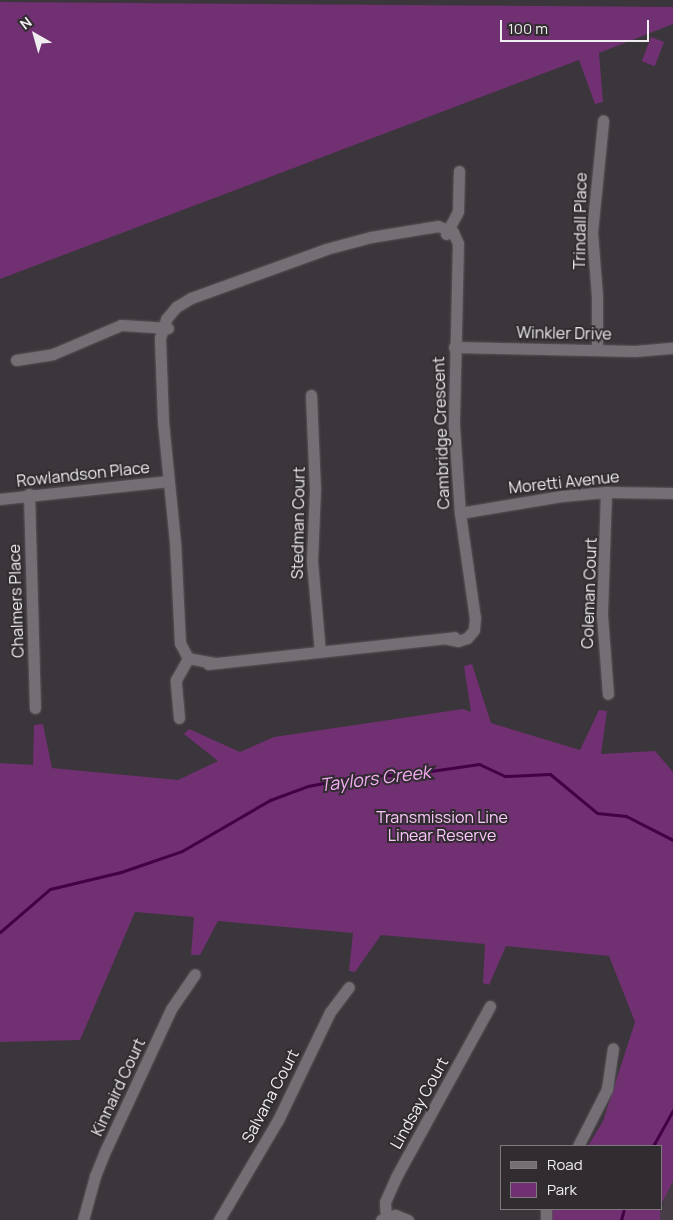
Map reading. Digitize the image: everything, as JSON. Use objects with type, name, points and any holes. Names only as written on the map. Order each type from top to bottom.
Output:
[{"type":"street","name":"Trindall Place","points":[[597,350],[597,296],[592,232],[603,121]]},
{"type":"street","points":[[179,718],[175,687],[186,661],[181,648],[178,628],[176,558],[163,421],[163,354],[166,328],[180,310],[210,293],[345,244],[422,229],[448,232],[458,212],[459,171]]},
{"type":"street","name":"Cambridge Crescent","points":[[186,661],[214,662],[448,639],[469,631],[472,606],[460,513],[454,426],[456,258],[448,232]]},
{"type":"street","points":[[16,360],[53,354],[115,326],[137,324],[166,328]]},
{"type":"street","name":"Winkler Drive","points":[[454,347],[597,350],[673,348]]},
{"type":"street","name":"Stedman Court","points":[[311,395],[316,489],[312,561],[320,652]]},
{"type":"street","name":"Rowlandson Place","points":[[0,499],[29,494],[168,482]]},
{"type":"street","name":"Moretti Avenue","points":[[460,513],[606,492],[673,493]]},
{"type":"street","name":"Coleman Court","points":[[606,492],[607,544],[602,615],[608,694]]},
{"type":"street","name":"Chalmers Place","points":[[29,494],[35,708]]},
{"type":"street","name":"Kinnaird Court","points":[[83,1220],[95,1176],[107,1147],[171,1009],[195,974]]},
{"type":"street","name":"Salvana Court","points":[[219,1220],[278,1120],[330,1012],[349,987]]},
{"type":"street","name":"Lindsay Court","points":[[383,1219],[385,1202],[396,1177],[490,1006]]},
{"type":"street","points":[[579,1145],[607,1089],[612,1048]]},
{"type":"street","points":[[383,1219],[395,1215],[408,1220]]},
{"type":"shaded area","points":[[673,1181],[673,1220],[652,1220],[663,1210],[667,1188]]},
{"type":"green space","points":[[0,2],[673,7],[673,24],[599,53],[603,102],[595,104],[579,60],[0,279]]},
{"type":"green space","points":[[651,37],[664,42],[655,66],[642,61]]},
{"type":"green space","name":"Transmission Line Linear Reserve","points":[[472,664],[491,723],[580,750],[599,710],[607,711],[601,754],[655,751],[673,772],[673,1181],[663,1201],[663,1145],[589,1145],[603,1121],[635,1022],[609,956],[506,946],[489,985],[483,983],[485,944],[381,935],[355,972],[349,971],[353,933],[218,921],[200,955],[191,955],[194,917],[135,912],[80,1040],[0,1042],[0,763],[33,765],[34,725],[43,724],[52,768],[178,780],[218,761],[184,734],[189,729],[240,752],[274,737],[463,709],[471,712],[464,666]]},
{"type":"green space","points":[[552,1210],[660,1210],[660,1220],[552,1220]]},
{"type":"waterway","name":"Taylors Creek","points":[[0,932],[50,889],[121,872],[182,851],[270,800],[308,786],[354,777],[410,774],[479,764],[505,776],[550,774],[597,813],[626,816],[673,840]]},
{"type":"waterway","name":"Taylors Creek","points":[[654,1145],[673,1110]]},
{"type":"waterway","name":"Taylors Creek","points":[[621,1220],[624,1210]]}]
